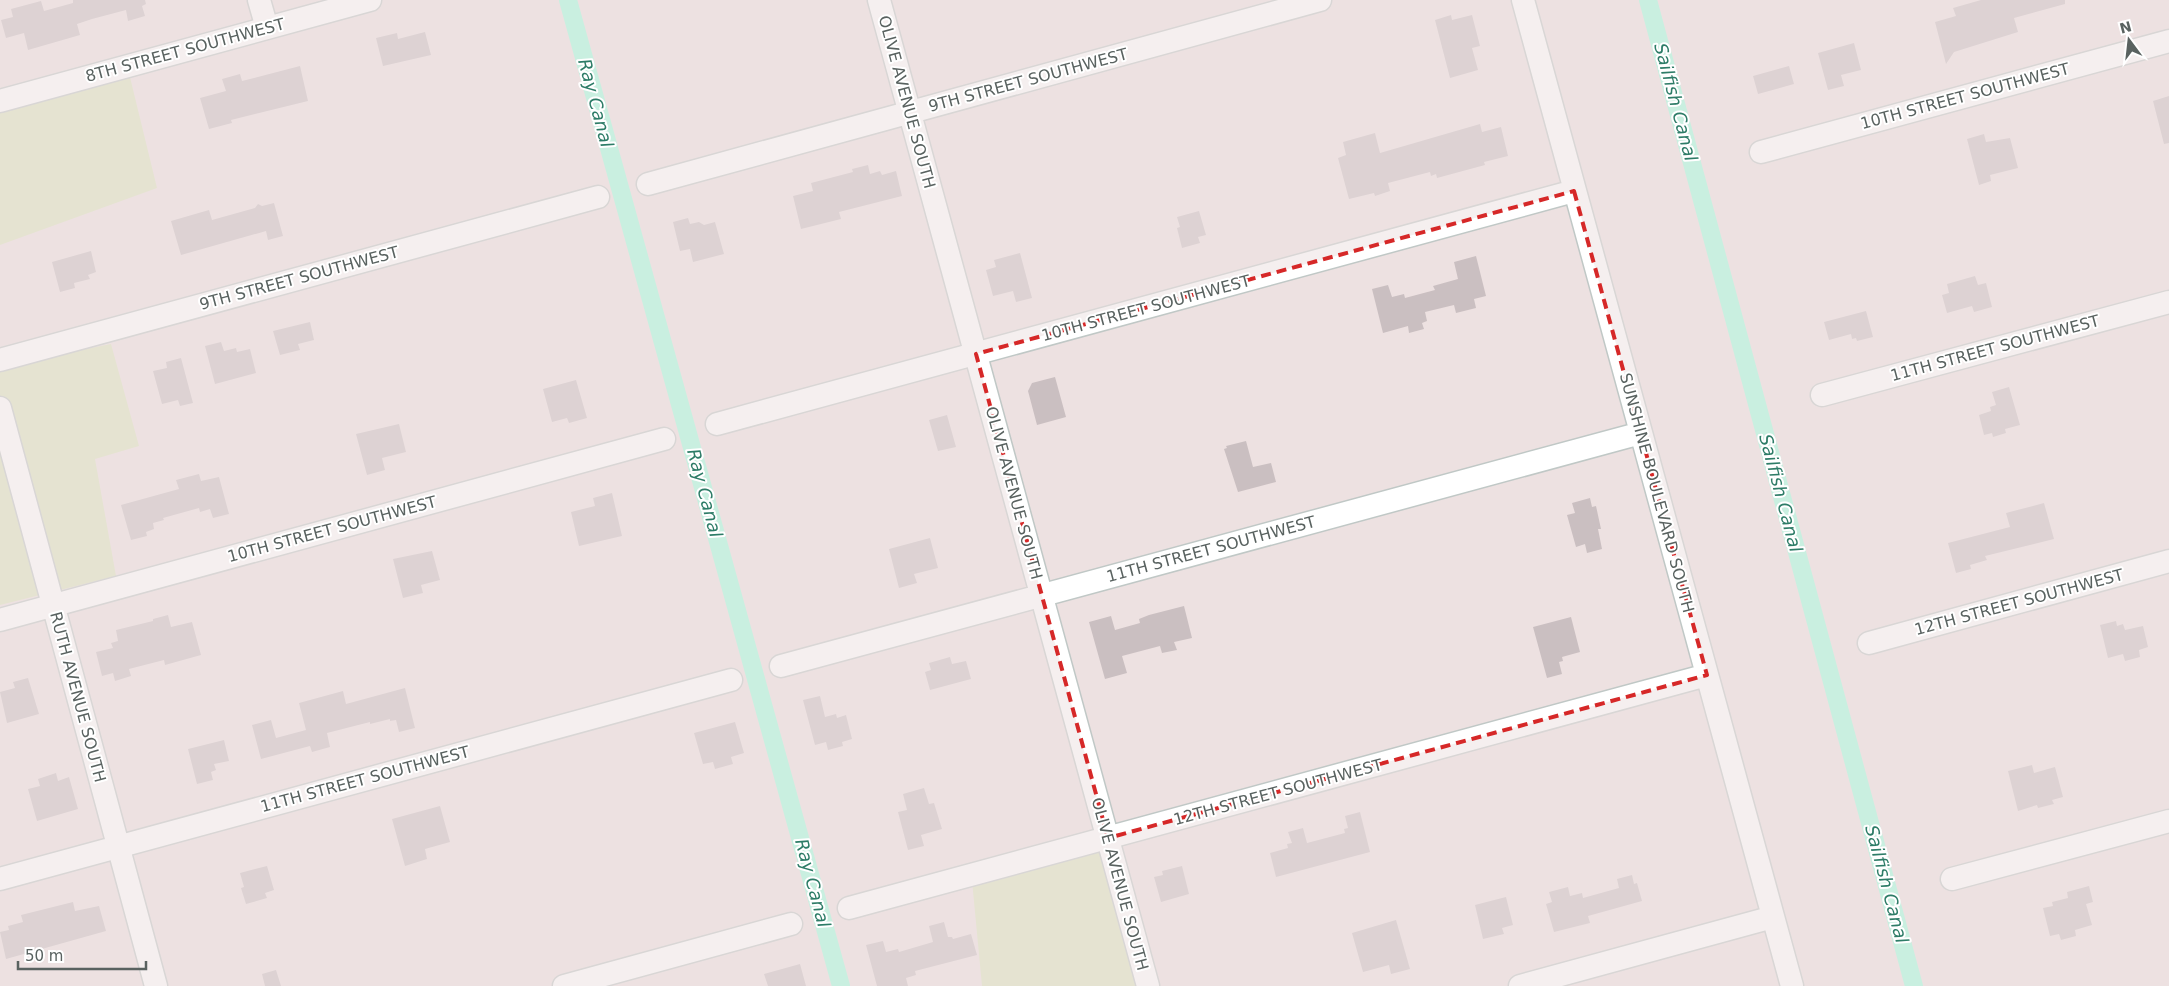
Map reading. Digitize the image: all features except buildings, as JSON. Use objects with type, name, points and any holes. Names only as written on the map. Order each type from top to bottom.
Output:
[{"type":"street","points":[[259,0],[266,28]]},
{"type":"street","name":"8TH STREET SOUTHWEST","points":[[0,101],[370,0]]},
{"type":"street","name":"OLIVE AVENUE SOUTH","points":[[879,0],[1148,986]]},
{"type":"street","name":"9TH STREET SOUTHWEST","points":[[648,184],[1320,0]]},
{"type":"street","name":"SUNSHINE BOULEVARD SOUTH","points":[[1523,0],[1792,986]]},
{"type":"street","name":"10TH STREET SOUTHWEST","points":[[1761,152],[2169,41]]},
{"type":"street","name":"10TH STREET SOUTHWEST","points":[[717,424],[1574,191]]},
{"type":"street","name":"9TH STREET SOUTHWEST","points":[[0,360],[598,197]]},
{"type":"street","name":"11TH STREET SOUTHWEST","points":[[1822,395],[2169,302]]},
{"type":"street","name":"RUTH AVENUE SOUTH","points":[[0,408],[156,986]]},
{"type":"street","name":"11TH STREET SOUTHWEST","points":[[781,666],[1641,433]]},
{"type":"street","name":"10TH STREET SOUTHWEST","points":[[0,620],[664,439]]},
{"type":"street","name":"12TH STREET SOUTHWEST","points":[[1869,643],[2169,561]]},
{"type":"street","name":"12TH STREET SOUTHWEST","points":[[849,908],[1707,675]]},
{"type":"street","name":"11TH STREET SOUTHWEST","points":[[0,879],[731,680]]},
{"type":"street","points":[[1952,879],[2169,821]]},
{"type":"street","points":[[1520,986],[1773,918]]},
{"type":"street","points":[[564,986],[791,924]]},
{"type":"highlighted area","points":[[1574,191],[1707,675],[1108,838],[976,354]]},
{"type":"green space","points":[[128,69],[157,188],[0,245],[0,102]]},
{"type":"green space","points":[[111,344],[139,446],[95,459],[116,576],[0,605],[0,366]]},
{"type":"green space","points":[[1095,835],[1142,986],[982,986],[971,870]]},
{"type":"waterway","name":"Ray Canal","points":[[568,0],[841,986]]},
{"type":"waterway","name":"Sailfish Canal","points":[[1648,0],[1914,986]]}]
